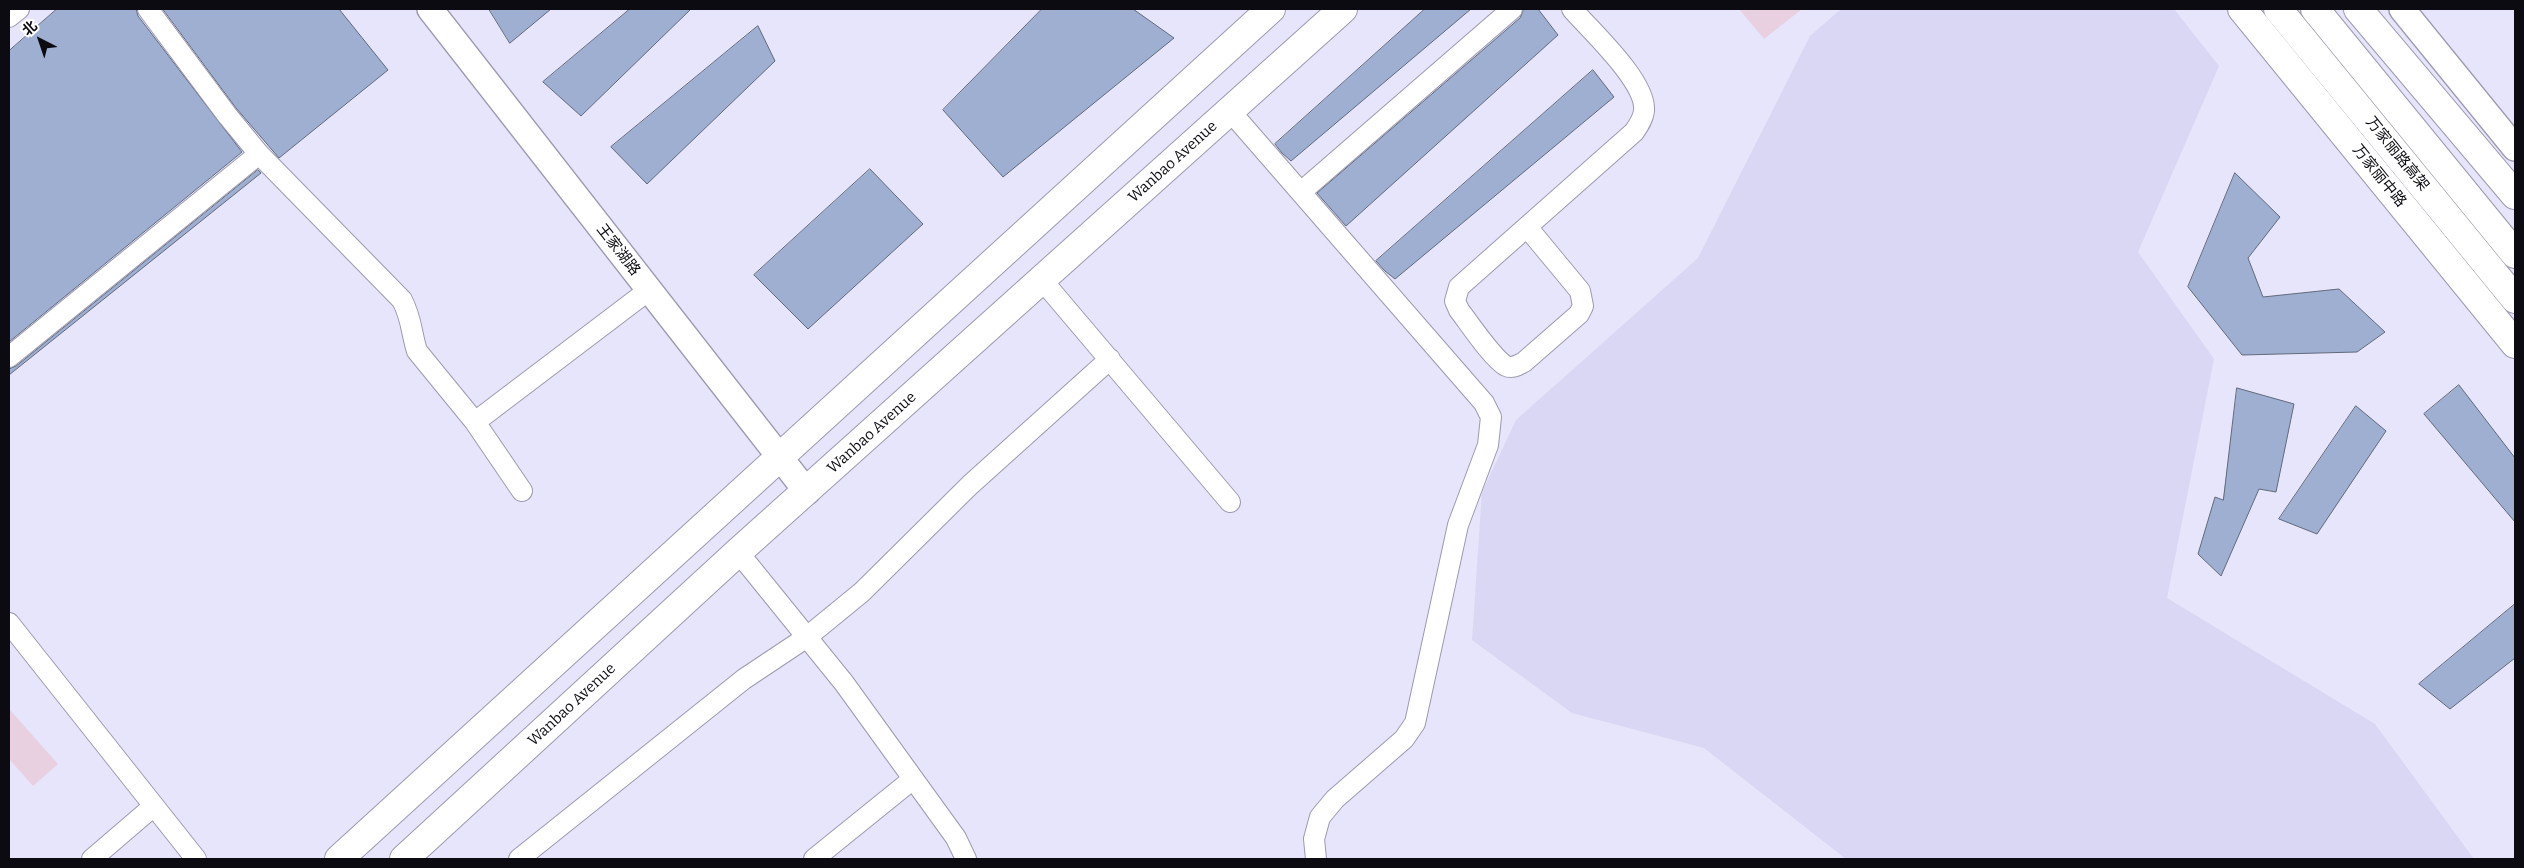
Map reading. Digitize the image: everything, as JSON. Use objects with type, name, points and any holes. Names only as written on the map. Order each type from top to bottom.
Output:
[{"type":"main road","points":[[340,859],[1271,9]]},
{"type":"main road","name":"Wanbao Avenue","points":[[404,859],[738,552],[1343,9]]},
{"type":"main road","name":"万家丽中路","points":[[2242,9],[2515,344]]},
{"type":"main road","name":"万家丽路高架","points":[[2278,9],[2515,299]]},
{"type":"main road","name":"万家丽路高架","points":[[2315,9],[2515,254]]},
{"type":"main road","points":[[2358,9],[2515,195]]},
{"type":"street","points":[[9,17],[18,9]]},
{"type":"street","points":[[148,9],[227,115],[259,154],[402,300],[411,316],[412,337],[417,351],[475,422],[522,491]]},
{"type":"street","points":[[1301,192],[1512,9]]},
{"type":"street","points":[[1527,227],[1580,291],[1583,306],[1579,314],[1524,362],[1514,367],[1506,366],[1498,359],[1458,310],[1455,302],[1459,287],[1634,132],[1641,122],[1644,110],[1637,83],[1572,9]]},
{"type":"street","points":[[2402,9],[2515,148]]},
{"type":"street","name":"王家湖路","points":[[435,11],[807,492]]},
{"type":"street","points":[[1230,111],[1484,404],[1491,417],[1488,445],[1458,525],[1415,724],[1404,739],[1335,799],[1320,817],[1314,839],[1316,859]]},
{"type":"street","points":[[9,357],[259,154]]},
{"type":"street","points":[[1042,280],[1230,502]]},
{"type":"street","points":[[475,422],[649,290]]},
{"type":"street","points":[[519,859],[744,678],[807,637],[862,592],[970,485],[1110,359]]},
{"type":"street","points":[[738,552],[844,683],[956,838],[966,859]]},
{"type":"street","points":[[9,623],[196,859]]},
{"type":"street","points":[[814,859],[913,779]]},
{"type":"street","points":[[92,859],[148,811]]},
{"type":"shaded area","points":[[1739,9],[1802,9],[1764,39]]},
{"type":"shaded area","points":[[1841,9],[2174,9],[2219,66],[2138,252],[2214,359],[2167,598],[2375,724],[2474,859],[1846,859],[1704,748],[1572,713],[1472,640],[1482,492],[1516,420],[1698,258],[1810,36]]},
{"type":"shaded area","points":[[10,710],[58,764],[33,786],[9,759]]},
{"type":"building","points":[[57,9],[136,9],[138,16],[242,152],[9,342],[9,51]]},
{"type":"building","points":[[163,9],[339,9],[388,70],[279,158],[236,108]]},
{"type":"building","points":[[489,9],[551,9],[510,43]]},
{"type":"building","points":[[630,9],[691,9],[581,116],[543,82]]},
{"type":"building","points":[[1042,9],[1133,9],[1174,38],[1003,177],[943,110]]},
{"type":"building","points":[[1425,9],[1471,9],[1291,161],[1282,153],[1275,144]]},
{"type":"building","points":[[1524,9],[1538,9],[1558,35],[1346,226],[1317,193],[1520,18]]},
{"type":"building","points":[[758,26],[775,61],[647,184],[611,147]]},
{"type":"building","points":[[1593,70],[1614,97],[1395,279],[1385,271],[1376,261]]},
{"type":"building","points":[[870,169],[923,224],[808,329],[754,275]]},
{"type":"building","points":[[258,170],[261,173],[9,375],[9,369],[16,366]]},
{"type":"building","points":[[2235,173],[2280,217],[2248,258],[2263,297],[2339,289],[2385,332],[2357,352],[2242,355],[2188,287]]},
{"type":"building","points":[[2459,385],[2515,458],[2515,522],[2424,414]]},
{"type":"building","points":[[2237,388],[2294,404],[2276,492],[2259,489],[2221,576],[2198,554],[2215,497],[2223,500]]},
{"type":"building","points":[[2356,406],[2386,431],[2317,534],[2279,519]]},
{"type":"building","points":[[2515,604],[2515,658],[2450,709],[2419,684]]}]
